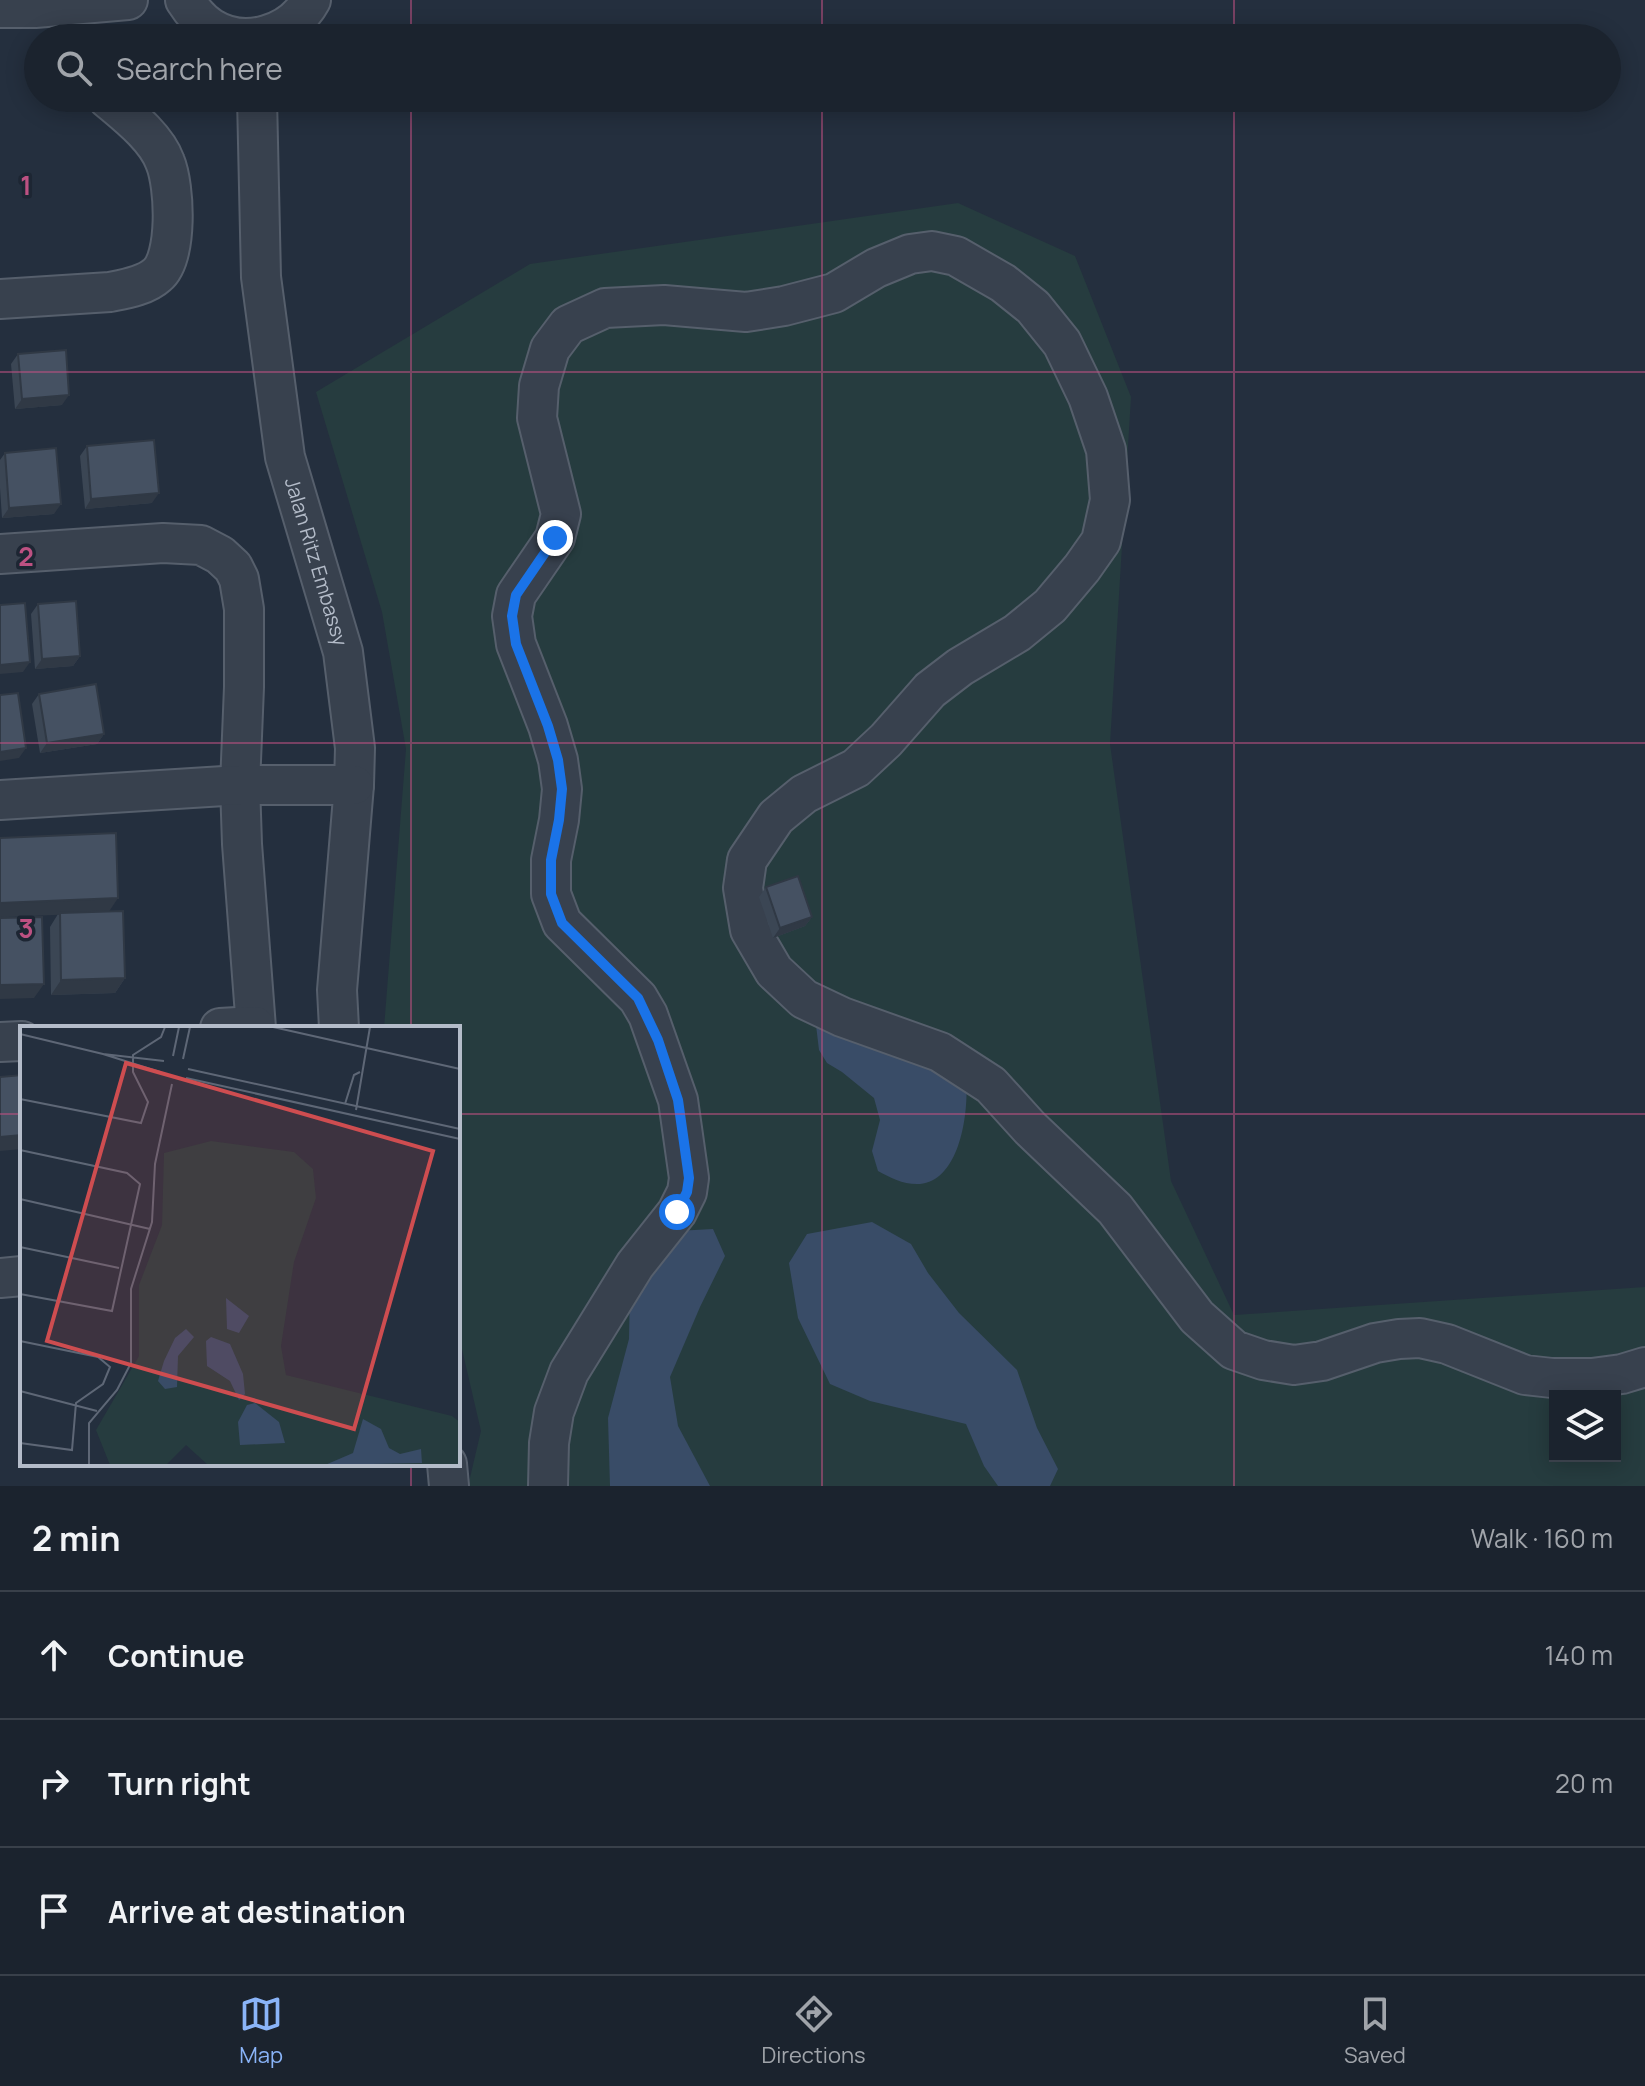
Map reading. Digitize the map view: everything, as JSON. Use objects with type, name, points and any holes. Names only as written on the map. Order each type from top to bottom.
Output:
[{"type":"street","points":[[30,13],[128,0]]},
{"type":"street","points":[[185,0],[194,14],[206,24]]},
{"type":"street","points":[[291,24],[311,0]]},
{"type":"street","points":[[0,299],[126,289],[148,281],[165,266],[171,241],[172,198],[165,161],[150,139],[123,112]]},
{"type":"street","name":"Jalan Ritz Embassy","points":[[257,112],[261,277],[285,457],[343,652],[355,748],[337,990],[339,1026]]},
{"type":"street","points":[[548,1486],[549,1443],[554,1412],[569,1372],[635,1265],[677,1212],[687,1192],[689,1178],[678,1100],[648,1015],[638,998],[562,923],[551,894],[551,860],[562,789],[558,760],[516,644],[512,616],[516,595],[555,538],[561,514],[537,418],[539,386],[550,349],[568,325],[605,308],[664,305],[746,312],[784,306],[834,293],[876,268],[910,254],[932,251],[956,256],[1003,283],[1033,307],[1062,343],[1088,397],[1106,450],[1110,500],[1101,541],[1050,606],[1017,633],[960,667],[930,690],[886,740],[856,768],[804,794],[776,817],[747,860],[743,888],[750,930],[774,971],[804,999],[842,1017],[940,1052],[991,1085],[1030,1128],[1115,1209],[1197,1317],[1234,1350],[1263,1360],[1294,1365],[1322,1361],[1375,1343],[1420,1338],[1447,1344],[1525,1375],[1539,1377],[1592,1378],[1645,1367]]},
{"type":"street","points":[[0,554],[163,543],[201,545],[220,555],[233,567],[239,579],[244,609],[240,785],[244,1026]]},
{"type":"street","points":[[0,800],[240,785],[354,785]]},
{"type":"street","points":[[0,1042],[20,1041]]},
{"type":"street","points":[[0,1278],[20,1276]]},
{"type":"street","points":[[447,1466],[449,1486]]},
{"type":"green space","points":[[958,203],[1075,256],[1131,397],[1110,744],[1171,1181],[1234,1315],[1645,1287],[1645,1486],[468,1486],[481,1431],[460,1341],[460,1026],[384,1026],[406,749],[382,612],[316,392],[530,264]]},
{"type":"water","points":[[816,1025],[966,1078],[966,1108],[960,1142],[945,1170],[934,1180],[909,1183],[878,1171],[872,1151],[880,1120],[874,1098],[827,1063],[819,1050]]},
{"type":"water","points":[[872,1222],[911,1244],[928,1273],[959,1313],[1017,1370],[1037,1428],[1058,1469],[1050,1486],[998,1486],[984,1466],[966,1424],[870,1401],[830,1384],[798,1318],[789,1263],[807,1234]]},
{"type":"water","points":[[713,1229],[725,1256],[670,1377],[678,1426],[710,1486],[610,1486],[608,1418],[629,1339],[630,1289],[676,1231]]},
{"type":"building","points":[[66,350],[69,395],[22,399],[18,354]]},
{"type":"building","points":[[154,440],[159,493],[91,499],[87,446]]},
{"type":"building","points":[[56,448],[61,504],[9,508],[5,453]]},
{"type":"building","points":[[76,601],[80,656],[42,659],[38,604]]},
{"type":"building","points":[[25,603],[30,662],[0,665],[0,605]]},
{"type":"building","points":[[96,684],[104,734],[47,743],[39,694]]},
{"type":"building","points":[[18,693],[26,748],[0,752],[0,695]]},
{"type":"building","points":[[116,833],[118,898],[0,903],[0,838]]},
{"type":"building","points":[[798,876],[812,917],[780,928],[766,887]]},
{"type":"building","points":[[123,911],[125,978],[61,980],[60,913]]},
{"type":"building","points":[[42,917],[44,984],[0,985],[0,918]]},
{"type":"building","points":[[20,1075],[20,1135],[0,1137],[0,1077]]},
{"type":"route","points":[[555,538],[516,595],[512,616],[516,644],[558,760],[562,789],[551,860],[551,894],[562,923],[638,998],[658,1040],[678,1100],[689,1178],[687,1192],[677,1212]]}]
